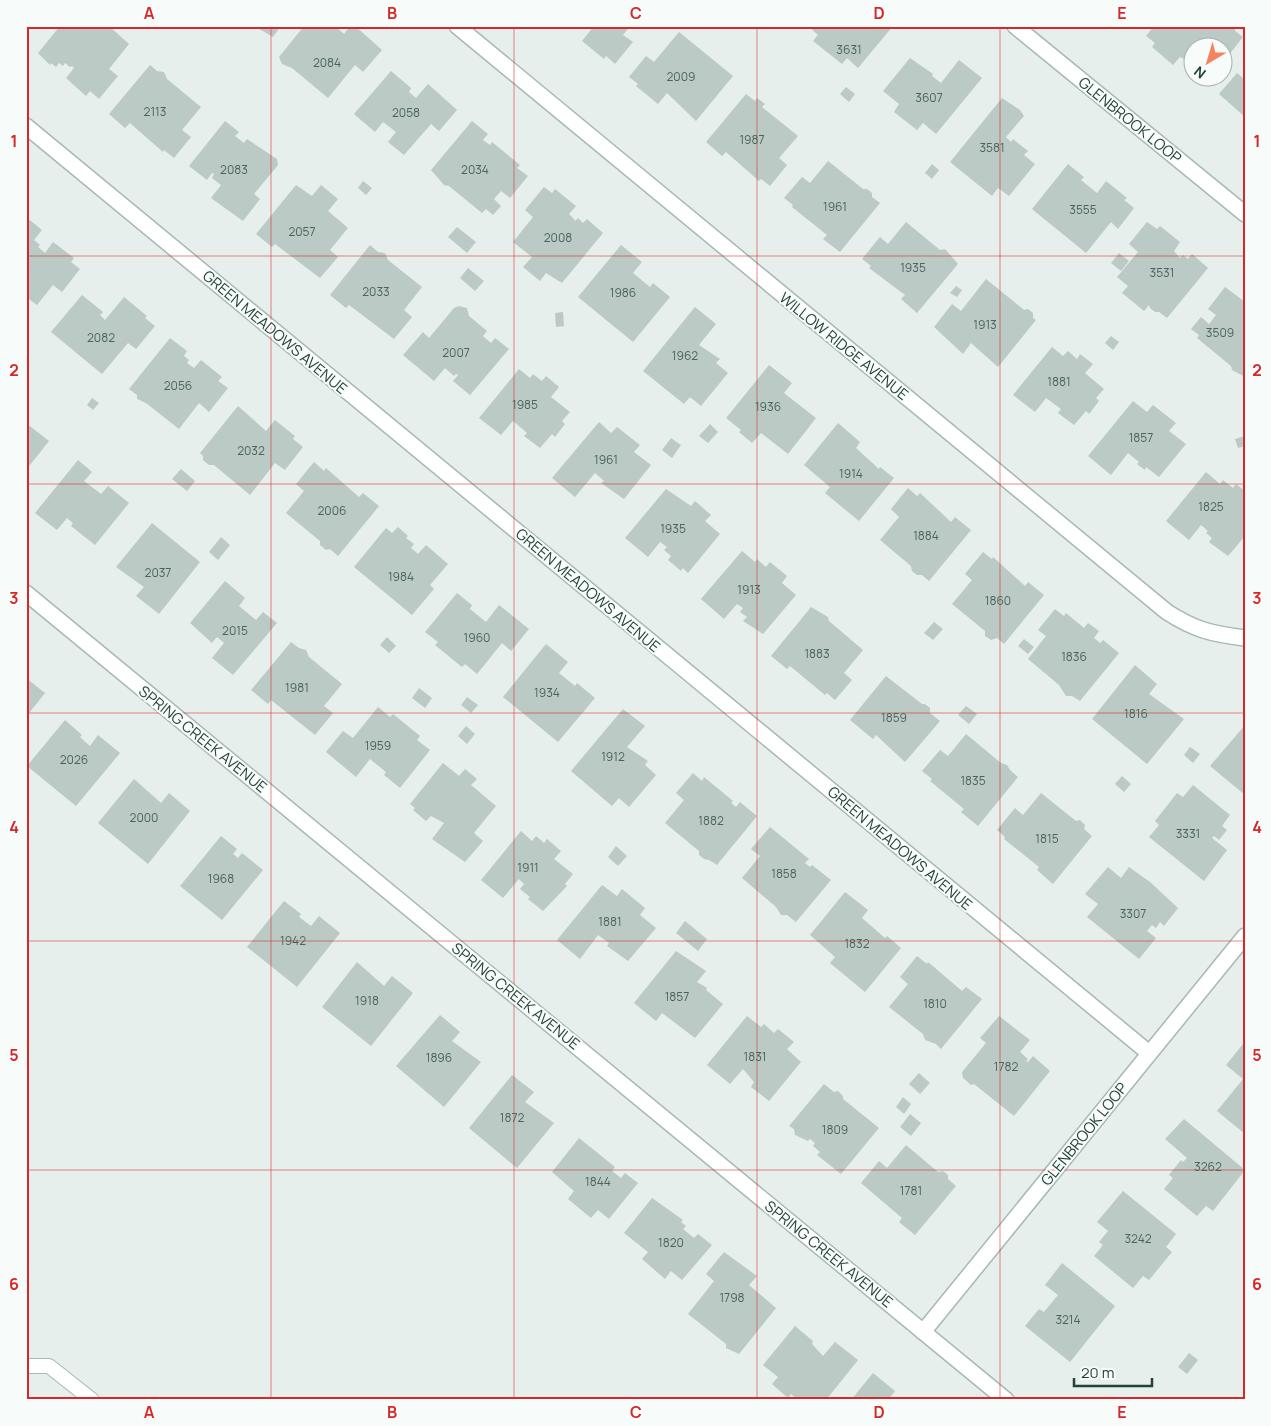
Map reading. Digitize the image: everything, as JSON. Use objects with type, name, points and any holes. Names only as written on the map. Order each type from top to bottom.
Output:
[{"type":"street","name":"WILLOW RIDGE AVENUE","points":[[457,26],[1167,612],[1190,626],[1217,635],[1245,638]]},
{"type":"street","name":"GLENBROOK LOOP","points":[[1015,26],[1245,214]]},
{"type":"street","name":"GREEN MEADOWS AVENUE","points":[[26,126],[1149,1053]]},
{"type":"street","name":"SPRING CREEK AVENUE","points":[[26,593],[1006,1400]]},
{"type":"street","name":"GLENBROOK LOOP","points":[[923,1332],[1245,936]]},
{"type":"lane","points":[[26,1366],[49,1366],[92,1400]]},
{"type":"building","points":[[60,26],[109,26],[129,44],[109,69],[118,76],[99,99],[90,91],[86,96],[66,78],[74,68],[72,66],[70,67],[65,63],[63,66],[59,63],[56,67],[51,63],[50,65],[38,53]]},
{"type":"building","points":[[254,26],[281,26],[273,37]]},
{"type":"building","points":[[304,26],[335,26],[344,34],[350,26],[355,26],[382,50],[363,72],[355,65],[328,98],[292,68],[282,64],[279,57]]},
{"type":"building","points":[[594,26],[630,26],[623,35],[633,42],[615,64],[606,56],[604,59],[582,41]]},
{"type":"building","points":[[808,26],[893,26],[858,68],[847,58],[842,64],[813,41],[818,35]]},
{"type":"building","points":[[1154,26],[1235,26],[1235,31],[1243,37],[1234,48],[1234,38],[1184,38],[1184,59],[1180,57],[1173,65],[1152,47],[1155,43],[1146,36]]},
{"type":"building","points":[[679,32],[733,76],[696,121],[667,93],[658,104],[636,86],[638,84],[629,77],[646,56],[654,62]]},
{"type":"building","points":[[910,58],[933,74],[932,76],[941,83],[959,60],[982,78],[936,134],[923,123],[917,130],[894,112],[899,104],[883,91]]},
{"type":"building","points":[[150,65],[157,71],[164,72],[167,79],[201,107],[182,130],[191,137],[174,158],[164,150],[163,152],[130,123],[125,128],[109,114]]},
{"type":"building","points":[[391,71],[411,88],[409,92],[416,98],[428,84],[457,110],[439,131],[431,124],[404,155],[388,142],[396,132],[383,122],[375,132],[354,114]]},
{"type":"building","points":[[1237,73],[1245,80],[1245,117],[1219,94],[1224,88],[1234,88],[1234,76]]},
{"type":"building","points":[[846,87],[855,94],[849,102],[840,94]]},
{"type":"building","points":[[746,94],[755,101],[757,98],[765,104],[762,107],[798,136],[779,158],[787,165],[770,186],[761,179],[759,181],[726,152],[722,156],[706,142]]},
{"type":"building","points":[[1002,98],[1020,110],[1024,116],[1006,137],[1011,142],[1013,139],[1028,151],[1024,155],[1035,164],[1009,196],[998,188],[992,196],[950,162]]},
{"type":"building","points":[[225,121],[239,132],[235,136],[244,143],[247,139],[277,159],[278,165],[254,194],[260,199],[243,221],[211,198],[221,185],[212,178],[214,174],[212,173],[207,180],[189,166]]},
{"type":"building","points":[[472,121],[488,134],[483,140],[490,145],[492,142],[520,165],[517,168],[528,176],[510,198],[501,191],[494,199],[501,206],[493,215],[486,209],[482,213],[449,186],[444,185],[431,170]]},
{"type":"building","points":[[828,161],[863,189],[867,189],[872,193],[872,197],[880,203],[840,252],[823,239],[827,235],[792,207],[793,205],[784,198],[802,177],[810,183]]},
{"type":"building","points":[[932,164],[939,170],[932,179],[925,173]]},
{"type":"building","points":[[1068,164],[1084,177],[1081,180],[1097,193],[1106,181],[1127,198],[1124,200],[1134,208],[1118,229],[1111,222],[1086,253],[1032,209]]},
{"type":"building","points":[[363,181],[372,188],[366,195],[358,188]]},
{"type":"building","points":[[296,185],[312,196],[321,185],[338,199],[328,211],[348,228],[330,250],[338,257],[320,278],[275,244],[272,247],[256,234]]},
{"type":"building","points":[[544,187],[552,193],[555,189],[576,206],[569,214],[575,220],[574,222],[578,218],[583,223],[587,219],[603,233],[562,283],[546,273],[540,281],[523,267],[532,257],[513,242],[533,217],[525,210]]},
{"type":"building","points":[[26,217],[42,230],[34,240],[40,245],[38,247],[45,253],[53,242],[74,258],[71,262],[80,269],[62,292],[53,285],[37,305],[26,297]]},
{"type":"building","points":[[906,222],[940,250],[945,249],[958,264],[917,313],[901,299],[905,295],[869,268],[871,266],[862,259],[880,237],[888,244]]},
{"type":"building","points":[[1147,222],[1157,229],[1160,226],[1180,242],[1174,251],[1180,258],[1183,255],[1188,259],[1192,254],[1208,268],[1167,318],[1159,312],[1155,312],[1149,305],[1144,311],[1122,293],[1128,286],[1117,277],[1138,252],[1129,244]]},
{"type":"building","points":[[457,227],[476,242],[467,253],[448,237]]},
{"type":"building","points":[[370,245],[378,252],[385,253],[388,260],[422,287],[404,310],[412,317],[394,339],[349,305],[346,308],[330,295]]},
{"type":"building","points":[[621,245],[642,262],[633,273],[650,287],[653,283],[670,297],[633,342],[578,297]]},
{"type":"building","points":[[1119,253],[1129,261],[1121,271],[1111,263]]},
{"type":"building","points":[[468,268],[484,281],[475,291],[460,278]]},
{"type":"building","points":[[986,279],[1024,310],[1028,309],[1033,313],[1033,318],[1036,320],[998,367],[971,343],[963,354],[934,327],[952,304],[961,311]]},
{"type":"building","points":[[956,286],[962,290],[957,297],[950,293]]},
{"type":"building","points":[[1225,287],[1245,302],[1245,377],[1232,370],[1231,366],[1197,338],[1199,335],[1191,329],[1201,317],[1209,324],[1216,315],[1208,309]]},
{"type":"building","points":[[82,295],[103,312],[100,315],[105,320],[124,297],[147,316],[145,318],[155,326],[136,349],[128,343],[102,374],[51,332]]},
{"type":"building","points":[[459,306],[467,308],[469,316],[487,331],[483,336],[491,343],[495,338],[509,349],[470,395],[453,381],[458,375],[454,376],[445,368],[434,381],[403,355],[423,332],[429,338],[454,308]]},
{"type":"building","points":[[695,307],[716,324],[699,345],[720,359],[716,363],[728,373],[701,406],[690,397],[684,404],[643,371]]},
{"type":"building","points":[[563,312],[564,326],[556,327],[555,313]]},
{"type":"building","points":[[1111,336],[1119,342],[1113,350],[1105,343]]},
{"type":"building","points":[[170,338],[187,351],[184,356],[189,360],[187,363],[194,368],[201,360],[222,377],[218,381],[228,388],[209,412],[199,403],[179,429],[146,403],[137,399],[137,395],[129,389]]},
{"type":"building","points":[[1052,347],[1063,356],[1068,351],[1077,359],[1080,354],[1093,364],[1085,373],[1104,389],[1096,398],[1099,401],[1089,414],[1086,411],[1074,425],[1058,413],[1061,409],[1046,398],[1035,412],[1013,395]]},
{"type":"building","points":[[769,365],[792,383],[784,393],[816,418],[788,454],[761,433],[752,443],[739,432],[741,430],[726,418]]},
{"type":"building","points":[[519,369],[530,378],[533,374],[542,381],[546,376],[559,387],[551,397],[570,412],[562,421],[565,424],[555,437],[552,434],[540,448],[524,436],[527,433],[513,421],[501,435],[479,418]]},
{"type":"building","points":[[92,398],[99,403],[93,410],[87,405]]},
{"type":"building","points":[[1133,401],[1147,412],[1153,405],[1176,423],[1169,431],[1186,444],[1159,477],[1146,467],[1145,470],[1137,464],[1139,462],[1128,453],[1111,475],[1088,456]]},
{"type":"building","points":[[238,406],[266,431],[275,420],[295,436],[293,439],[303,447],[285,470],[275,463],[250,495],[214,465],[209,465],[203,460],[203,456],[200,453]]},
{"type":"building","points":[[599,422],[611,433],[617,427],[640,445],[634,452],[651,465],[624,499],[601,483],[604,481],[595,473],[575,497],[552,478]]},
{"type":"building","points":[[26,423],[49,441],[26,470]]},
{"type":"building","points":[[838,423],[860,442],[856,448],[879,469],[880,467],[894,478],[859,521],[825,493],[830,487],[804,465]]},
{"type":"building","points":[[710,424],[718,432],[708,443],[699,436]]},
{"type":"building","points":[[1245,436],[1245,446],[1238,448],[1235,439]]},
{"type":"building","points":[[671,438],[681,445],[672,458],[662,450]]},
{"type":"building","points":[[78,460],[92,472],[84,481],[101,494],[108,486],[129,503],[95,545],[71,526],[73,523],[67,518],[57,530],[35,513]]},
{"type":"building","points":[[314,462],[324,471],[326,468],[359,497],[363,493],[379,506],[338,556],[330,549],[326,550],[320,545],[320,541],[286,513],[304,491],[296,484]]},
{"type":"building","points":[[181,469],[195,481],[187,491],[172,479]]},
{"type":"building","points":[[1206,472],[1220,484],[1223,480],[1233,488],[1236,484],[1245,491],[1245,536],[1228,556],[1209,542],[1212,538],[1201,525],[1189,540],[1166,521]]},
{"type":"building","points":[[908,488],[917,496],[920,493],[951,522],[955,517],[971,530],[929,581],[922,575],[917,575],[912,571],[911,566],[880,540],[899,517],[891,509]]},
{"type":"building","points":[[666,489],[691,506],[695,501],[711,515],[705,521],[720,534],[688,573],[683,568],[681,571],[668,560],[671,556],[664,550],[667,547],[660,542],[648,557],[625,538]]},
{"type":"building","points":[[152,523],[200,562],[159,614],[136,596],[144,587],[116,567]]},
{"type":"building","points":[[398,527],[408,536],[406,538],[414,544],[411,548],[418,554],[426,545],[448,564],[430,585],[434,589],[412,615],[354,567],[386,528],[392,533]]},
{"type":"building","points":[[221,537],[230,545],[218,560],[209,552]]},
{"type":"building","points":[[742,551],[755,562],[757,559],[766,567],[770,562],[787,576],[782,583],[796,595],[763,634],[743,621],[747,617],[740,612],[743,608],[737,604],[724,619],[701,599]]},
{"type":"building","points":[[983,552],[992,559],[993,557],[1025,586],[1028,582],[1044,595],[1004,644],[997,638],[991,640],[985,636],[985,631],[952,604],[972,580],[965,574]]},
{"type":"building","points":[[225,581],[245,598],[239,606],[256,620],[263,612],[277,623],[233,675],[212,658],[224,643],[217,637],[212,643],[190,623]]},
{"type":"building","points":[[457,593],[472,605],[470,609],[486,622],[499,605],[529,629],[511,651],[502,643],[477,674],[465,664],[462,667],[435,645],[438,642],[425,632]]},
{"type":"building","points":[[811,607],[828,617],[829,621],[863,650],[844,673],[852,680],[835,700],[827,693],[825,695],[790,666],[787,669],[771,656]]},
{"type":"building","points":[[1055,609],[1064,616],[1066,613],[1084,628],[1088,623],[1099,631],[1094,638],[1100,643],[1103,640],[1119,653],[1080,701],[1072,696],[1066,696],[1059,685],[1028,659],[1046,636],[1038,630]]},
{"type":"building","points":[[934,622],[943,629],[933,640],[924,633]]},
{"type":"building","points":[[387,637],[396,646],[389,653],[380,645]]},
{"type":"building","points":[[1024,639],[1034,647],[1028,654],[1018,646]]},
{"type":"building","points":[[291,642],[299,648],[306,650],[309,657],[342,684],[324,706],[333,713],[315,735],[271,700],[268,704],[251,690]]},
{"type":"building","points":[[546,644],[568,662],[559,673],[575,686],[577,683],[595,698],[558,742],[503,697]]},
{"type":"building","points":[[1135,665],[1157,684],[1149,694],[1184,719],[1147,764],[1092,719]]},
{"type":"building","points":[[886,676],[930,708],[930,713],[940,721],[905,762],[876,735],[873,739],[850,720]]},
{"type":"building","points":[[26,678],[45,693],[26,717]]},
{"type":"building","points":[[419,688],[432,698],[425,708],[412,698]]},
{"type":"building","points":[[467,697],[478,705],[471,713],[461,705]]},
{"type":"building","points":[[966,706],[977,714],[969,724],[958,715]]},
{"type":"building","points":[[378,707],[390,717],[393,714],[420,736],[417,740],[430,750],[400,788],[384,775],[386,772],[370,759],[356,777],[326,752],[343,731],[353,738]]},
{"type":"building","points":[[623,709],[645,726],[627,747],[648,761],[645,765],[656,775],[629,807],[619,798],[612,806],[571,771]]},
{"type":"building","points":[[65,720],[82,735],[80,737],[90,746],[98,735],[120,753],[76,806],[27,766]]},
{"type":"building","points":[[1245,725],[1245,795],[1210,766]]},
{"type":"building","points":[[466,726],[475,734],[467,744],[458,736]]},
{"type":"building","points":[[966,734],[1001,763],[1007,765],[1018,777],[978,826],[961,812],[964,809],[930,781],[932,779],[922,771],[940,750],[948,756]]},
{"type":"building","points":[[1190,747],[1200,754],[1193,763],[1184,755]]},
{"type":"building","points":[[443,763],[459,776],[465,769],[477,779],[471,785],[496,806],[474,833],[483,841],[465,862],[432,839],[444,823],[431,816],[426,821],[413,810],[415,808],[410,804]]},
{"type":"building","points":[[693,773],[702,781],[704,777],[733,801],[731,803],[736,807],[740,802],[757,816],[717,865],[699,855],[699,851],[665,823],[684,800],[676,793]]},
{"type":"building","points":[[1122,776],[1131,784],[1124,792],[1115,784]]},
{"type":"building","points":[[134,779],[161,803],[169,793],[190,811],[148,864],[98,823]]},
{"type":"building","points":[[1193,785],[1230,815],[1222,826],[1227,830],[1219,840],[1214,836],[1212,838],[1227,850],[1204,881],[1149,837],[1159,825],[1155,821],[1177,793],[1183,797]]},
{"type":"building","points":[[1041,793],[1076,821],[1080,820],[1085,825],[1084,829],[1092,836],[1053,884],[1037,870],[1039,867],[1004,839],[1005,837],[997,830],[1015,808],[1023,815]]},
{"type":"building","points":[[770,827],[809,859],[805,863],[810,867],[812,865],[831,880],[796,922],[787,915],[781,915],[776,907],[742,878],[760,856],[751,849]]},
{"type":"building","points":[[521,831],[532,841],[536,836],[544,843],[547,839],[561,851],[554,859],[573,874],[565,884],[567,886],[543,911],[528,899],[530,897],[520,889],[524,884],[519,879],[503,898],[481,880]]},
{"type":"building","points":[[221,836],[237,849],[233,854],[238,858],[242,853],[263,870],[222,920],[180,886]]},
{"type":"building","points":[[616,846],[627,856],[618,866],[608,857]]},
{"type":"building","points":[[1108,867],[1121,878],[1129,867],[1150,882],[1178,908],[1164,926],[1160,922],[1156,928],[1152,925],[1147,931],[1156,938],[1139,959],[1087,917],[1098,904],[1085,894]]},
{"type":"building","points":[[602,885],[617,896],[622,889],[645,908],[640,915],[656,928],[628,961],[607,946],[609,943],[598,935],[580,959],[557,940]]},
{"type":"building","points":[[845,892],[868,910],[862,918],[885,938],[887,936],[901,948],[865,992],[830,963],[835,957],[810,935]]},
{"type":"building","points":[[284,901],[301,914],[299,917],[311,926],[319,916],[340,933],[297,987],[247,947]]},
{"type":"building","points":[[685,921],[707,939],[698,951],[676,933]]},
{"type":"building","points":[[676,951],[706,971],[697,982],[707,988],[706,990],[723,1004],[695,1038],[662,1013],[656,1021],[634,1003]]},
{"type":"building","points":[[917,956],[927,964],[928,962],[962,991],[966,987],[982,999],[941,1049],[936,1044],[925,1040],[923,1034],[889,1007],[908,984],[900,977]]},
{"type":"building","points":[[357,962],[384,986],[392,976],[413,993],[371,1046],[322,1007]]},
{"type":"building","points":[[440,1015],[460,1032],[452,1041],[481,1062],[444,1107],[396,1066]]},
{"type":"building","points":[[747,1016],[761,1027],[764,1024],[774,1033],[778,1029],[794,1042],[787,1049],[801,1062],[769,1101],[751,1087],[754,1082],[743,1069],[730,1084],[707,1065]]},
{"type":"building","points":[[999,1016],[1030,1040],[1020,1052],[1028,1059],[1026,1061],[1028,1062],[1033,1056],[1050,1071],[1014,1116],[974,1084],[971,1085],[963,1078],[962,1072],[986,1043],[980,1038]]},
{"type":"building","points":[[1243,1044],[1245,1045],[1245,1134],[1217,1111],[1243,1079],[1226,1065]]},
{"type":"building","points":[[919,1073],[930,1083],[920,1094],[909,1084]]},
{"type":"building","points":[[512,1075],[534,1092],[525,1102],[554,1123],[517,1168],[469,1128]]},
{"type":"building","points":[[824,1084],[834,1092],[838,1091],[843,1096],[843,1099],[879,1128],[841,1174],[817,1155],[820,1152],[813,1146],[815,1143],[810,1139],[808,1141],[795,1135],[794,1129],[789,1126]]},
{"type":"building","points":[[903,1097],[911,1104],[904,1114],[896,1107]]},
{"type":"building","points":[[910,1114],[921,1123],[911,1136],[900,1127]]},
{"type":"building","points":[[1184,1119],[1245,1170],[1213,1211],[1206,1206],[1197,1216],[1164,1189],[1173,1178],[1169,1175],[1181,1160],[1183,1162],[1187,1158],[1165,1139]]},
{"type":"building","points":[[579,1138],[615,1167],[612,1171],[621,1178],[625,1173],[638,1183],[609,1219],[598,1210],[591,1218],[568,1199],[574,1191],[552,1172]]},
{"type":"building","points":[[906,1145],[938,1172],[943,1171],[948,1175],[948,1179],[956,1186],[915,1235],[899,1222],[902,1218],[861,1183],[879,1161],[887,1168]]},
{"type":"building","points":[[1123,1191],[1176,1234],[1166,1247],[1172,1252],[1149,1280],[1143,1276],[1133,1288],[1094,1256],[1103,1245],[1099,1242],[1108,1231],[1097,1222]]},
{"type":"building","points":[[652,1198],[683,1220],[681,1222],[686,1226],[683,1229],[694,1238],[698,1234],[712,1245],[682,1280],[671,1271],[665,1279],[642,1259],[648,1252],[624,1233]]},
{"type":"building","points":[[724,1252],[757,1276],[749,1285],[776,1308],[739,1354],[726,1348],[726,1344],[688,1314],[714,1281],[706,1274]]},
{"type":"building","points":[[1062,1263],[1115,1306],[1070,1362],[1025,1326],[1039,1309],[1044,1312],[1058,1295],[1045,1285]]},
{"type":"building","points":[[795,1326],[813,1341],[812,1344],[823,1356],[835,1342],[858,1360],[826,1400],[807,1400],[804,1398],[798,1400],[791,1394],[788,1398],[772,1384],[778,1377],[763,1365]]},
{"type":"building","points":[[1189,1353],[1198,1360],[1187,1374],[1178,1367]]},
{"type":"building","points":[[873,1373],[895,1391],[888,1400],[851,1400]]}]
